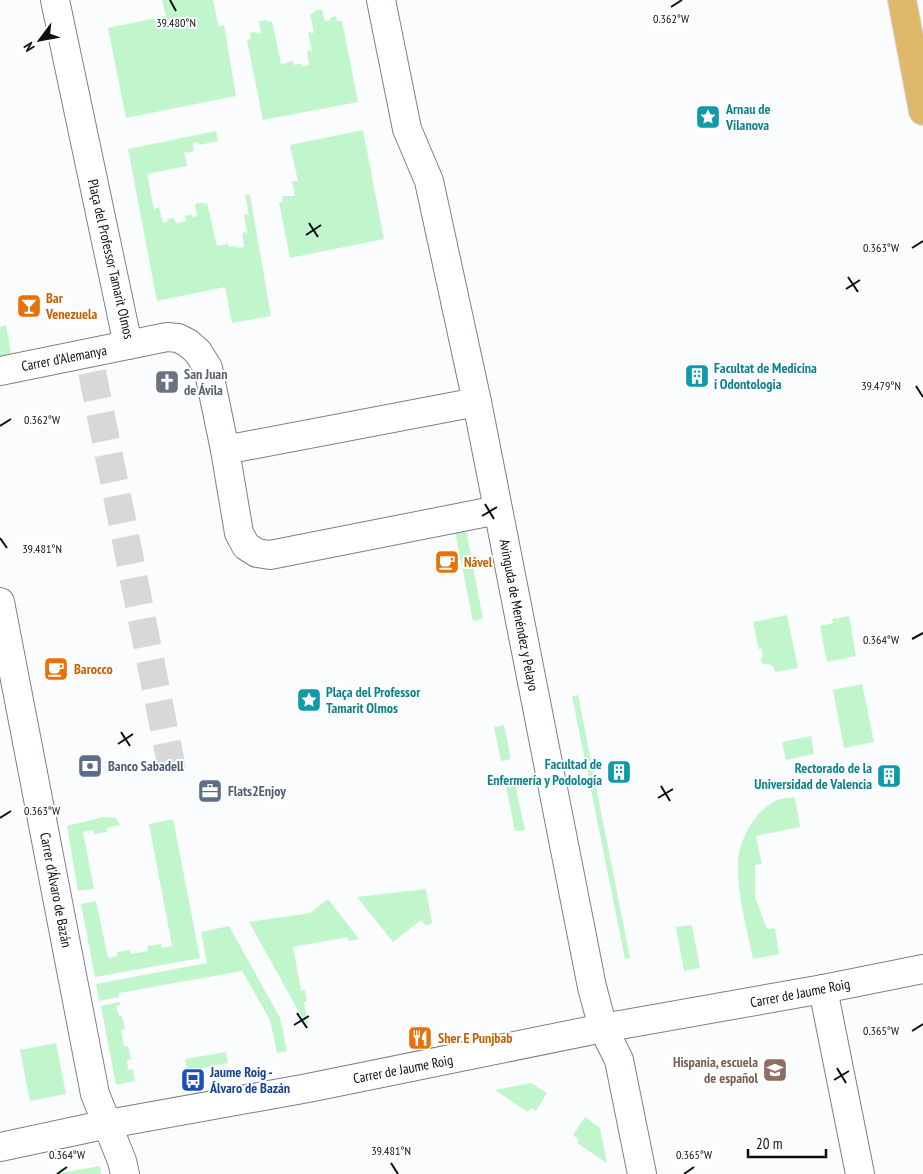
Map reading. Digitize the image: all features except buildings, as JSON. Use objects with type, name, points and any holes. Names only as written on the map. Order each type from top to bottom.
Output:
[{"type":"main road","points":[[902,0],[923,111]]},
{"type":"street","name":"Plaça del Professor Tamarit Olmos","points":[[55,0],[128,345],[167,337],[178,338],[188,343],[198,352],[208,368],[226,450],[238,533],[246,546],[257,553],[270,555],[498,510]]},
{"type":"street","name":"Avinguda de Menéndez y Pelayo","points":[[380,0],[407,130],[429,181],[477,402],[592,986],[603,1028],[619,1060],[642,1174]]},
{"type":"street","name":"Carrer d'Alemanya","points":[[0,371],[128,345]]},
{"type":"street","points":[[226,450],[477,402]]},
{"type":"street","name":"Carrer d'Álvaro de Bazán","points":[[0,602],[96,1094],[122,1161],[125,1174]]},
{"type":"street","name":"Carrer de Jaume Roig","points":[[0,1147],[108,1124],[308,1088],[603,1028],[823,989],[923,969]]},
{"type":"street","points":[[823,989],[860,1174]]},
{"type":"green space","points":[[162,0],[213,0],[219,28],[224,25],[236,96],[126,118],[108,28],[166,16]]},
{"type":"green space","points":[[322,9],[325,21],[336,16],[337,21],[342,21],[358,102],[263,120],[247,40],[251,39],[250,33],[261,33],[259,21],[272,21],[281,64],[293,61],[294,65],[301,64],[302,67],[309,65],[307,51],[310,50],[312,52],[308,32],[314,33],[310,14]]},
{"type":"green space","points":[[363,130],[384,239],[290,258],[279,202],[283,202],[282,196],[295,196],[292,181],[298,181],[290,145]]},
{"type":"green space","points":[[216,131],[218,141],[199,145],[198,142],[193,143],[194,151],[186,153],[184,151],[187,166],[147,174],[154,209],[159,207],[163,223],[168,221],[167,219],[174,218],[176,223],[186,221],[185,216],[191,214],[192,217],[197,216],[195,204],[207,203],[217,246],[228,244],[229,247],[244,247],[242,233],[246,232],[247,234],[244,214],[249,215],[245,195],[250,195],[271,316],[232,323],[225,287],[157,301],[128,149]]},
{"type":"green space","points":[[6,325],[12,359],[0,361],[0,327]]},
{"type":"green space","points":[[466,530],[483,619],[473,621],[455,532]]},
{"type":"green space","points":[[787,615],[798,668],[775,672],[771,665],[762,664],[761,647],[759,650],[753,622]]},
{"type":"green space","points":[[849,616],[856,656],[827,662],[820,626],[833,623],[832,619]]},
{"type":"green space","points":[[862,684],[874,742],[844,748],[833,690]]},
{"type":"green space","points":[[578,695],[630,958],[625,959],[572,696]]},
{"type":"green space","points":[[504,725],[511,759],[501,761],[494,727]]},
{"type":"green space","points":[[811,736],[814,754],[786,760],[782,742]]},
{"type":"green space","points":[[515,784],[525,830],[515,831],[506,786]]},
{"type":"green space","points":[[795,797],[800,827],[756,836],[762,864],[755,865],[755,897],[767,929],[775,928],[779,954],[753,959],[742,910],[738,872],[739,851],[751,824],[764,809],[780,799]]},
{"type":"green space","points":[[103,817],[116,818],[120,825],[107,828],[107,832],[94,834],[93,830],[83,832],[94,889],[78,891],[67,826]]},
{"type":"green space","points":[[173,819],[200,958],[95,977],[81,904],[96,901],[108,958],[117,956],[117,952],[130,950],[131,954],[148,951],[147,946],[161,944],[162,948],[172,946],[149,824]]},
{"type":"green space","points":[[426,889],[432,923],[426,926],[421,920],[393,942],[357,897]]},
{"type":"green space","points":[[328,899],[359,939],[348,941],[348,937],[293,947],[301,990],[305,990],[307,1001],[304,1002],[309,1030],[249,922],[310,913]]},
{"type":"green space","points":[[229,926],[280,1018],[287,1051],[277,1053],[270,1020],[242,971],[119,993],[119,997],[99,1001],[96,984],[207,963],[201,932]]},
{"type":"green space","points":[[692,926],[700,968],[684,971],[676,927]]},
{"type":"green space","points":[[120,1002],[120,1005],[116,1006],[119,1016],[122,1016],[125,1029],[121,1030],[124,1046],[128,1046],[131,1059],[127,1060],[128,1070],[133,1069],[135,1081],[116,1085],[101,1006]]},
{"type":"green space","points":[[56,1043],[66,1094],[30,1101],[20,1050]]},
{"type":"green space","points":[[226,1052],[228,1063],[188,1071],[185,1059]]},
{"type":"green space","points":[[531,1083],[547,1093],[536,1111],[531,1108],[528,1112],[495,1090]]},
{"type":"green space","points":[[585,1117],[600,1128],[607,1163],[577,1143],[579,1140],[573,1135]]},
{"type":"green space","points":[[100,1166],[101,1174],[56,1174],[60,1173]]},
{"type":"tunnel","points":[[92,372],[175,783]]},
{"type":"place","name":"Arnau de Vilanova","points":[[708,117]]},
{"type":"place","name":"Bar Venezuela","points":[[29,306]]},
{"type":"place","name":"Facultat de Medicina i Odontologia","points":[[697,376]]},
{"type":"place","name":"San Juan de Ávila","points":[[167,382]]},
{"type":"place","name":"Nável","points":[[447,562]]},
{"type":"place","name":"Barocco","points":[[56,669]]},
{"type":"place","name":"Plaça del Professor Tamarit Olmos","points":[[309,700]]},
{"type":"place","name":"Banco Sabadell","points":[[90,766]]},
{"type":"place","name":"Facultad de Enfermería y Podología","points":[[619,772]]},
{"type":"place","name":"Rectorado de la Universidad de Valencia","points":[[889,776]]},
{"type":"place","name":"Flats2Enjoy","points":[[210,791]]},
{"type":"place","name":"Sher E Punjbab","points":[[420,1038]]},
{"type":"place","name":"Hispania, escuela de español","points":[[775,1070]]},
{"type":"place","name":"Jaume Roig - Álvaro de Bazán","points":[[193,1080]]}]
